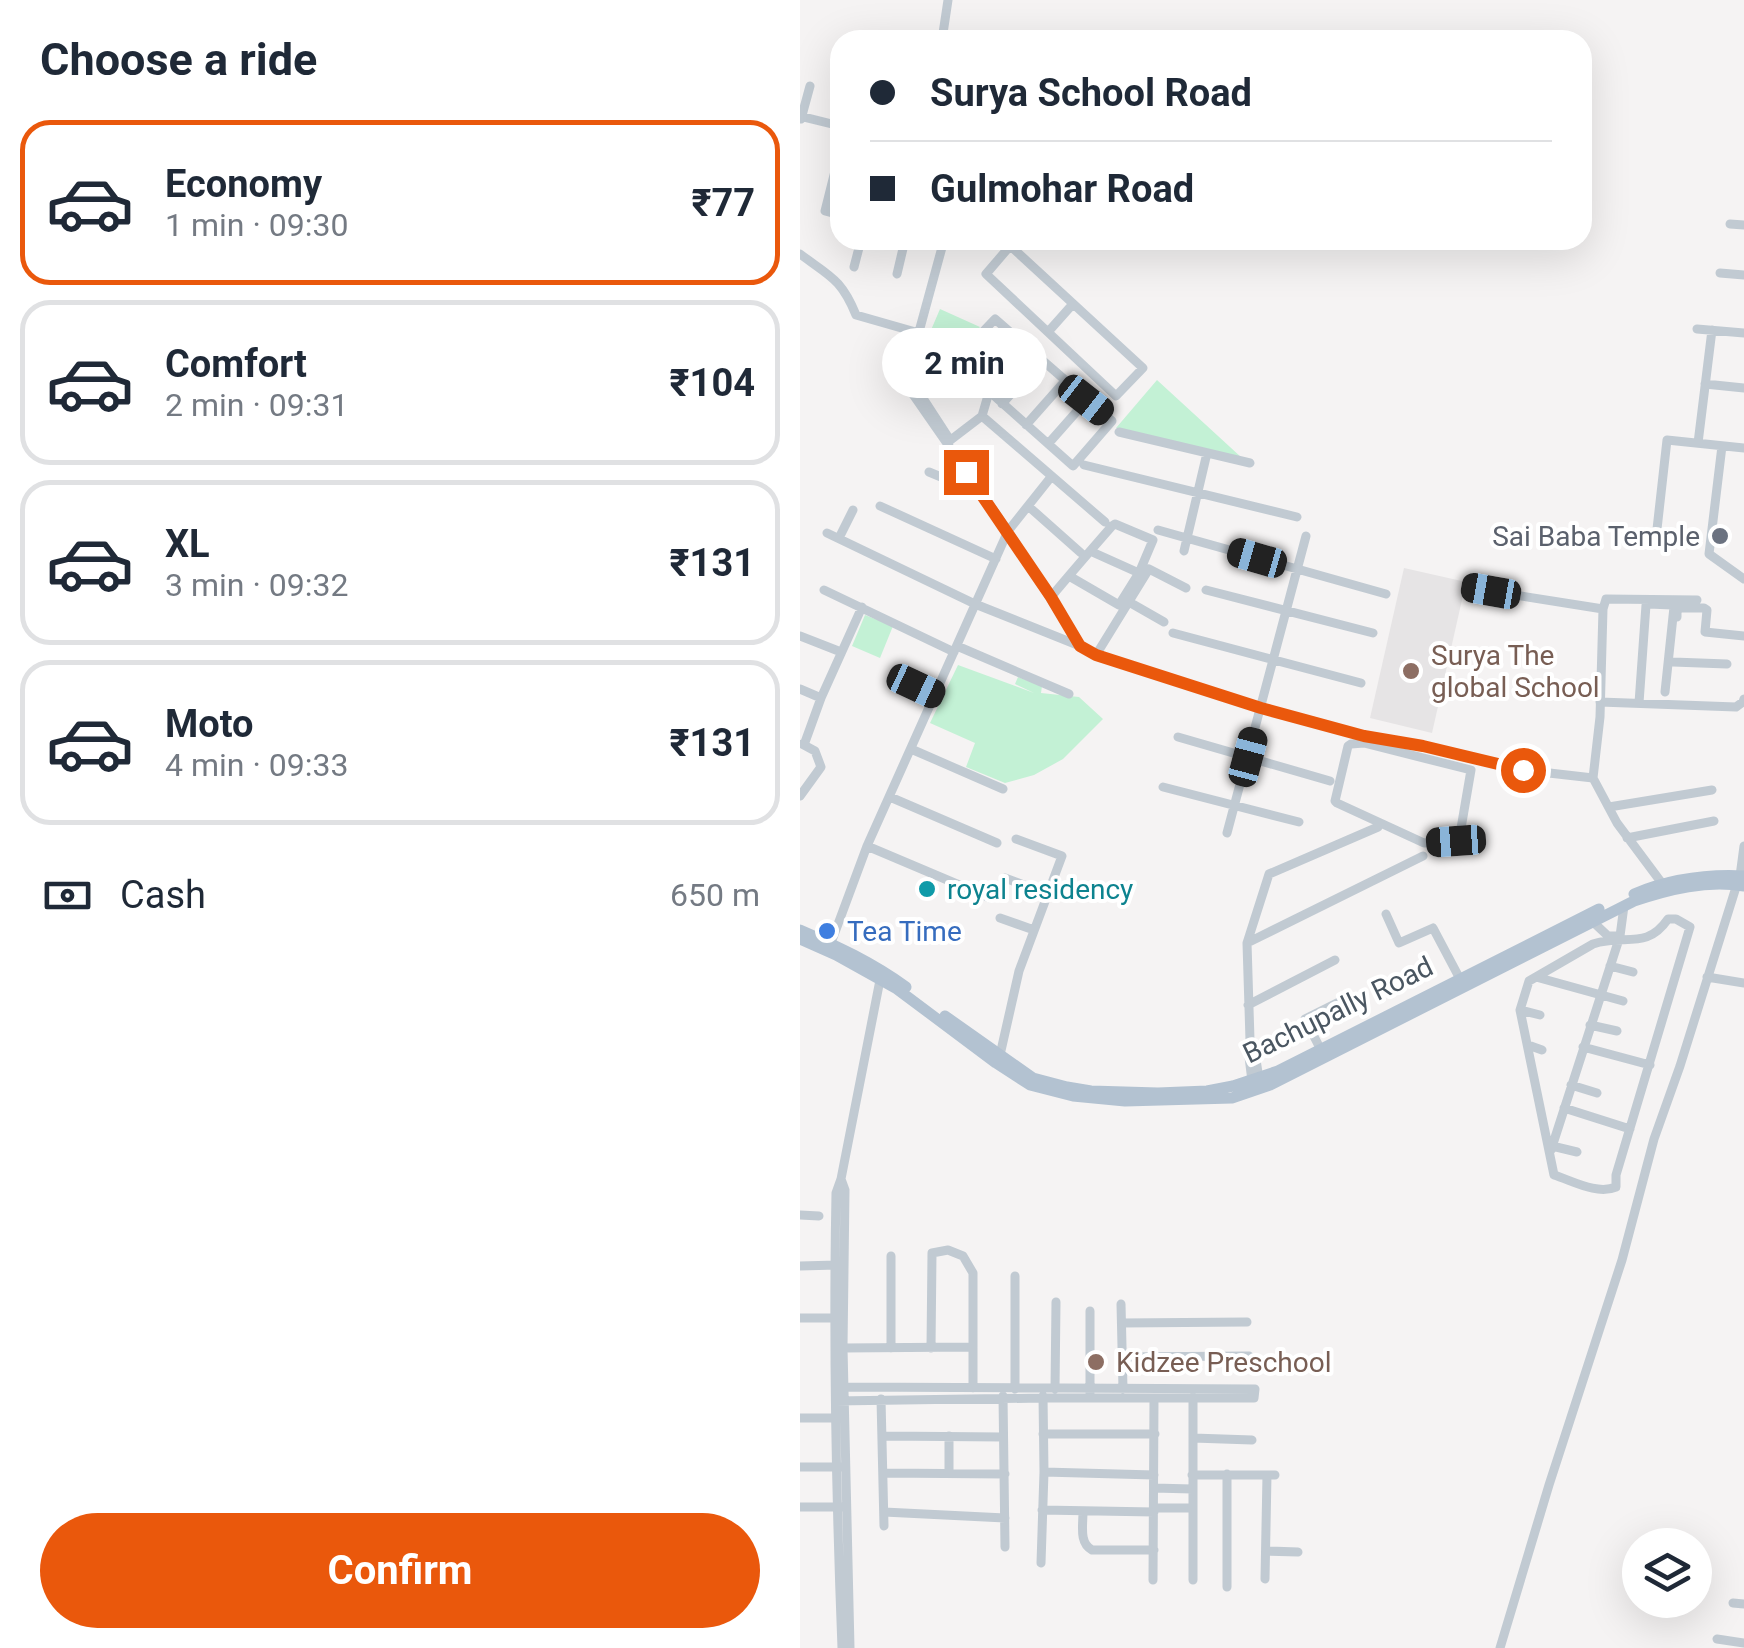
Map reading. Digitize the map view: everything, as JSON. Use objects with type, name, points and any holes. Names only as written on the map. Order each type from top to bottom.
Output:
[{"type":"main road","name":"Bachupally Road","points":[[800,939],[880,980],[1030,1085],[1094,1099],[1186,1101],[1235,1097],[1270,1085],[1661,882],[1688,878],[1741,880]]},
{"type":"main road","name":"Bachupally Road","points":[[800,930],[884,972],[1033,1078],[1090,1091],[1174,1092],[1227,1088],[1256,1080],[1394,1010],[1624,906],[1670,889],[1741,880]]},
{"type":"street","points":[[944,30],[948,0]]},
{"type":"street","points":[[810,86],[800,118],[830,124]]},
{"type":"street","points":[[1730,224],[1744,226]]},
{"type":"street","points":[[854,267],[858,250]]},
{"type":"street","points":[[897,274],[903,250]]},
{"type":"street","points":[[941,250],[905,383],[1008,531],[1080,646]]},
{"type":"street","points":[[1002,250],[986,274],[1116,396],[1143,368],[1014,250]]},
{"type":"street","points":[[800,254],[836,280],[856,315],[919,333],[951,358],[1073,466],[1112,420],[994,319],[951,358],[934,368],[930,365],[914,383],[948,442]]},
{"type":"street","points":[[1720,273],[1744,275]]},
{"type":"street","points":[[1048,332],[1072,304]]},
{"type":"street","points":[[1697,329],[1744,333]]},
{"type":"street","points":[[1698,443],[1712,330]]},
{"type":"street","points":[[948,442],[982,416],[985,388],[1019,341]]},
{"type":"street","points":[[1002,404],[1041,360]]},
{"type":"street","points":[[1026,425],[1065,381]]},
{"type":"street","points":[[1705,384],[1744,388]]},
{"type":"street","points":[[1048,444],[1086,400]]},
{"type":"street","points":[[982,416],[1106,522]]},
{"type":"street","points":[[1118,432],[1250,463]]},
{"type":"street","points":[[1656,538],[1667,440],[1744,448]]},
{"type":"street","points":[[1722,446],[1710,554],[1744,579]]},
{"type":"street","points":[[1184,551],[1208,453]]},
{"type":"street","points":[[1084,466],[1297,517]]},
{"type":"street","points":[[929,472],[983,494]]},
{"type":"street","points":[[831,943],[867,846],[973,603],[1008,531],[1051,477]]},
{"type":"street","points":[[880,506],[996,558]]},
{"type":"street","points":[[1028,506],[1086,552],[1138,572]]},
{"type":"street","points":[[840,538],[854,510]]},
{"type":"street","points":[[1051,597],[1086,552],[1112,526],[1118,524],[1153,540],[1119,605],[1069,576]]},
{"type":"street","points":[[1158,530],[1386,594]]},
{"type":"street","points":[[827,532],[973,603],[1096,655],[1261,708],[1364,740],[1420,758],[1469,769],[1472,773],[1460,838],[1424,843],[1335,800],[1348,746],[1364,740],[1423,746],[1534,772],[1593,778]]},
{"type":"street","points":[[1227,832],[1306,536]]},
{"type":"street","points":[[1096,655],[1149,569],[1186,588]]},
{"type":"street","points":[[1471,588],[1603,609]]},
{"type":"street","points":[[824,590],[955,649],[1069,694]]},
{"type":"street","points":[[1206,590],[1373,633]]},
{"type":"street","points":[[1661,882],[1627,838],[1593,778],[1603,609],[1606,599],[1614,598],[1698,600]]},
{"type":"street","points":[[1129,602],[1164,622]]},
{"type":"street","points":[[1638,704],[1649,604],[1674,608],[1664,692]]},
{"type":"street","points":[[800,796],[821,768],[815,751],[802,744],[862,607]]},
{"type":"street","points":[[1669,704],[1680,608],[1707,610],[1705,632],[1744,636]]},
{"type":"street","points":[[1172,633],[1361,684]]},
{"type":"street","points":[[800,636],[841,652]]},
{"type":"street","points":[[1673,662],[1727,664]]},
{"type":"street","points":[[898,677],[935,694]]},
{"type":"street","points":[[800,689],[821,698]]},
{"type":"street","points":[[1600,702],[1736,707],[1744,699]]},
{"type":"street","points":[[1178,738],[1330,781]]},
{"type":"street","points":[[1420,758],[1423,746]]},
{"type":"street","points":[[911,749],[1003,789]]},
{"type":"street","points":[[1461,768],[1463,756]]},
{"type":"street","points":[[1163,786],[1300,822]]},
{"type":"street","points":[[1609,808],[1712,790]]},
{"type":"street","points":[[890,796],[997,843]]},
{"type":"street","points":[[1627,838],[1714,820]]},
{"type":"street","points":[[1256,1080],[1248,1048],[1247,943],[1269,874],[1378,827]]},
{"type":"street","points":[[1000,1055],[1019,970],[1062,856],[1016,839]]},
{"type":"street","points":[[867,846],[990,898]]},
{"type":"street","points":[[1500,1648],[1622,1260],[1654,1139],[1741,880],[1744,846]]},
{"type":"street","points":[[1247,943],[1423,856]]},
{"type":"street","points":[[1005,878],[1048,894]]},
{"type":"street","points":[[1551,1149],[1620,938],[1624,906]]},
{"type":"street","points":[[1386,914],[1399,943],[1432,928],[1460,979]]},
{"type":"street","points":[[1000,918],[1034,930]]},
{"type":"street","points":[[1592,921],[1608,936],[1620,938],[1644,939],[1660,932],[1668,919],[1676,918],[1690,927],[1616,1175],[1616,1187],[1609,1191],[1554,1175],[1520,1010],[1529,981],[1593,944],[1620,938]]},
{"type":"street","points":[[1248,1005],[1334,960]]},
{"type":"street","points":[[1610,966],[1633,972]]},
{"type":"street","points":[[1536,976],[1623,1001]]},
{"type":"street","points":[[1707,977],[1744,983]]},
{"type":"street","points":[[842,1648],[838,1315],[845,1190],[841,1180],[880,980]]},
{"type":"street","points":[[1321,1050],[1305,1019],[1339,1002]]},
{"type":"street","points":[[1520,1010],[1540,1015]]},
{"type":"street","points":[[1590,1024],[1617,1031]]},
{"type":"street","points":[[1528,1046],[1542,1050]]},
{"type":"street","points":[[1583,1047],[1650,1065]]},
{"type":"street","points":[[1571,1085],[1597,1093]]},
{"type":"street","points":[[1564,1108],[1630,1129]]},
{"type":"street","points":[[1551,1149],[1576,1152]]},
{"type":"street","points":[[800,1215],[819,1216]]},
{"type":"street","points":[[931,1348],[932,1254],[940,1250],[962,1256],[974,1273],[974,1388]]},
{"type":"street","points":[[891,1256],[891,1348]]},
{"type":"street","points":[[800,1266],[840,1265]]},
{"type":"street","points":[[1014,1389],[1015,1276]]},
{"type":"street","points":[[1055,1388],[1056,1302]]},
{"type":"street","points":[[1121,1304],[1123,1389]]},
{"type":"street","points":[[1090,1311],[1090,1394]]},
{"type":"street","points":[[800,1315],[838,1315]]},
{"type":"street","points":[[838,1315],[843,1348],[840,1387]]},
{"type":"street","points":[[1122,1323],[1247,1322]]},
{"type":"street","points":[[843,1348],[973,1348]]},
{"type":"street","points":[[1122,1358],[1248,1356]]},
{"type":"street","points":[[881,1386],[884,1526]]},
{"type":"street","points":[[840,1387],[974,1388],[1003,1393],[1014,1389],[1043,1393],[1055,1388],[1090,1394],[1123,1389],[1155,1394]]},
{"type":"street","points":[[1003,1393],[1005,1547]]},
{"type":"street","points":[[840,1402],[1003,1393],[1254,1394]]},
{"type":"street","points":[[1041,1563],[1043,1393]]},
{"type":"street","points":[[1153,1580],[1155,1394]]},
{"type":"street","points":[[1192,1580],[1193,1394]]},
{"type":"street","points":[[800,1418],[840,1418]]},
{"type":"street","points":[[1043,1434],[1154,1434]]},
{"type":"street","points":[[883,1436],[1003,1436]]},
{"type":"street","points":[[948,1473],[949,1436]]},
{"type":"street","points":[[1192,1438],[1252,1440]]},
{"type":"street","points":[[800,1468],[842,1467]]},
{"type":"street","points":[[1044,1472],[1154,1475]]},
{"type":"street","points":[[884,1473],[1004,1474]]},
{"type":"street","points":[[1192,1474],[1271,1475],[1265,1579]]},
{"type":"street","points":[[1227,1474],[1227,1587]]},
{"type":"street","points":[[1154,1488],[1192,1489]]},
{"type":"street","points":[[800,1507],[841,1506]]},
{"type":"street","points":[[841,1506],[850,1648]]},
{"type":"street","points":[[1042,1510],[1192,1508]]},
{"type":"street","points":[[884,1512],[1005,1518]]},
{"type":"street","points":[[1083,1512],[1086,1547],[1154,1550]]},
{"type":"street","points":[[1266,1550],[1298,1552]]},
{"type":"street","points":[[1717,1639],[1744,1643]]},
{"type":"shaded area","points":[[1404,568],[1466,582],[1432,733],[1370,718]]},
{"type":"green space","points":[[940,309],[980,327],[956,356],[935,341],[938,334],[931,330]]},
{"type":"green space","points":[[1157,380],[1242,458],[1116,428]]},
{"type":"green space","points":[[865,615],[893,626],[880,658],[852,646]]},
{"type":"green space","points":[[958,665],[1034,693],[1015,684],[1018,677],[1042,686],[1041,693],[1079,697],[1103,719],[1063,759],[1034,775],[1005,783],[966,767],[975,743],[930,723]]},
{"type":"place","name":"Sai Baba Temple","points":[[1720,536]]},
{"type":"place","name":"Surya The global School","points":[[1411,671]]},
{"type":"place","name":"royal residency","points":[[927,889]]},
{"type":"place","name":"Tea Time","points":[[827,931]]},
{"type":"place","name":"Kidzee Preschool","points":[[1096,1362]]},
{"type":"route","points":[[966,472],[1080,646],[1096,655],[1364,736],[1523,770]]}]
